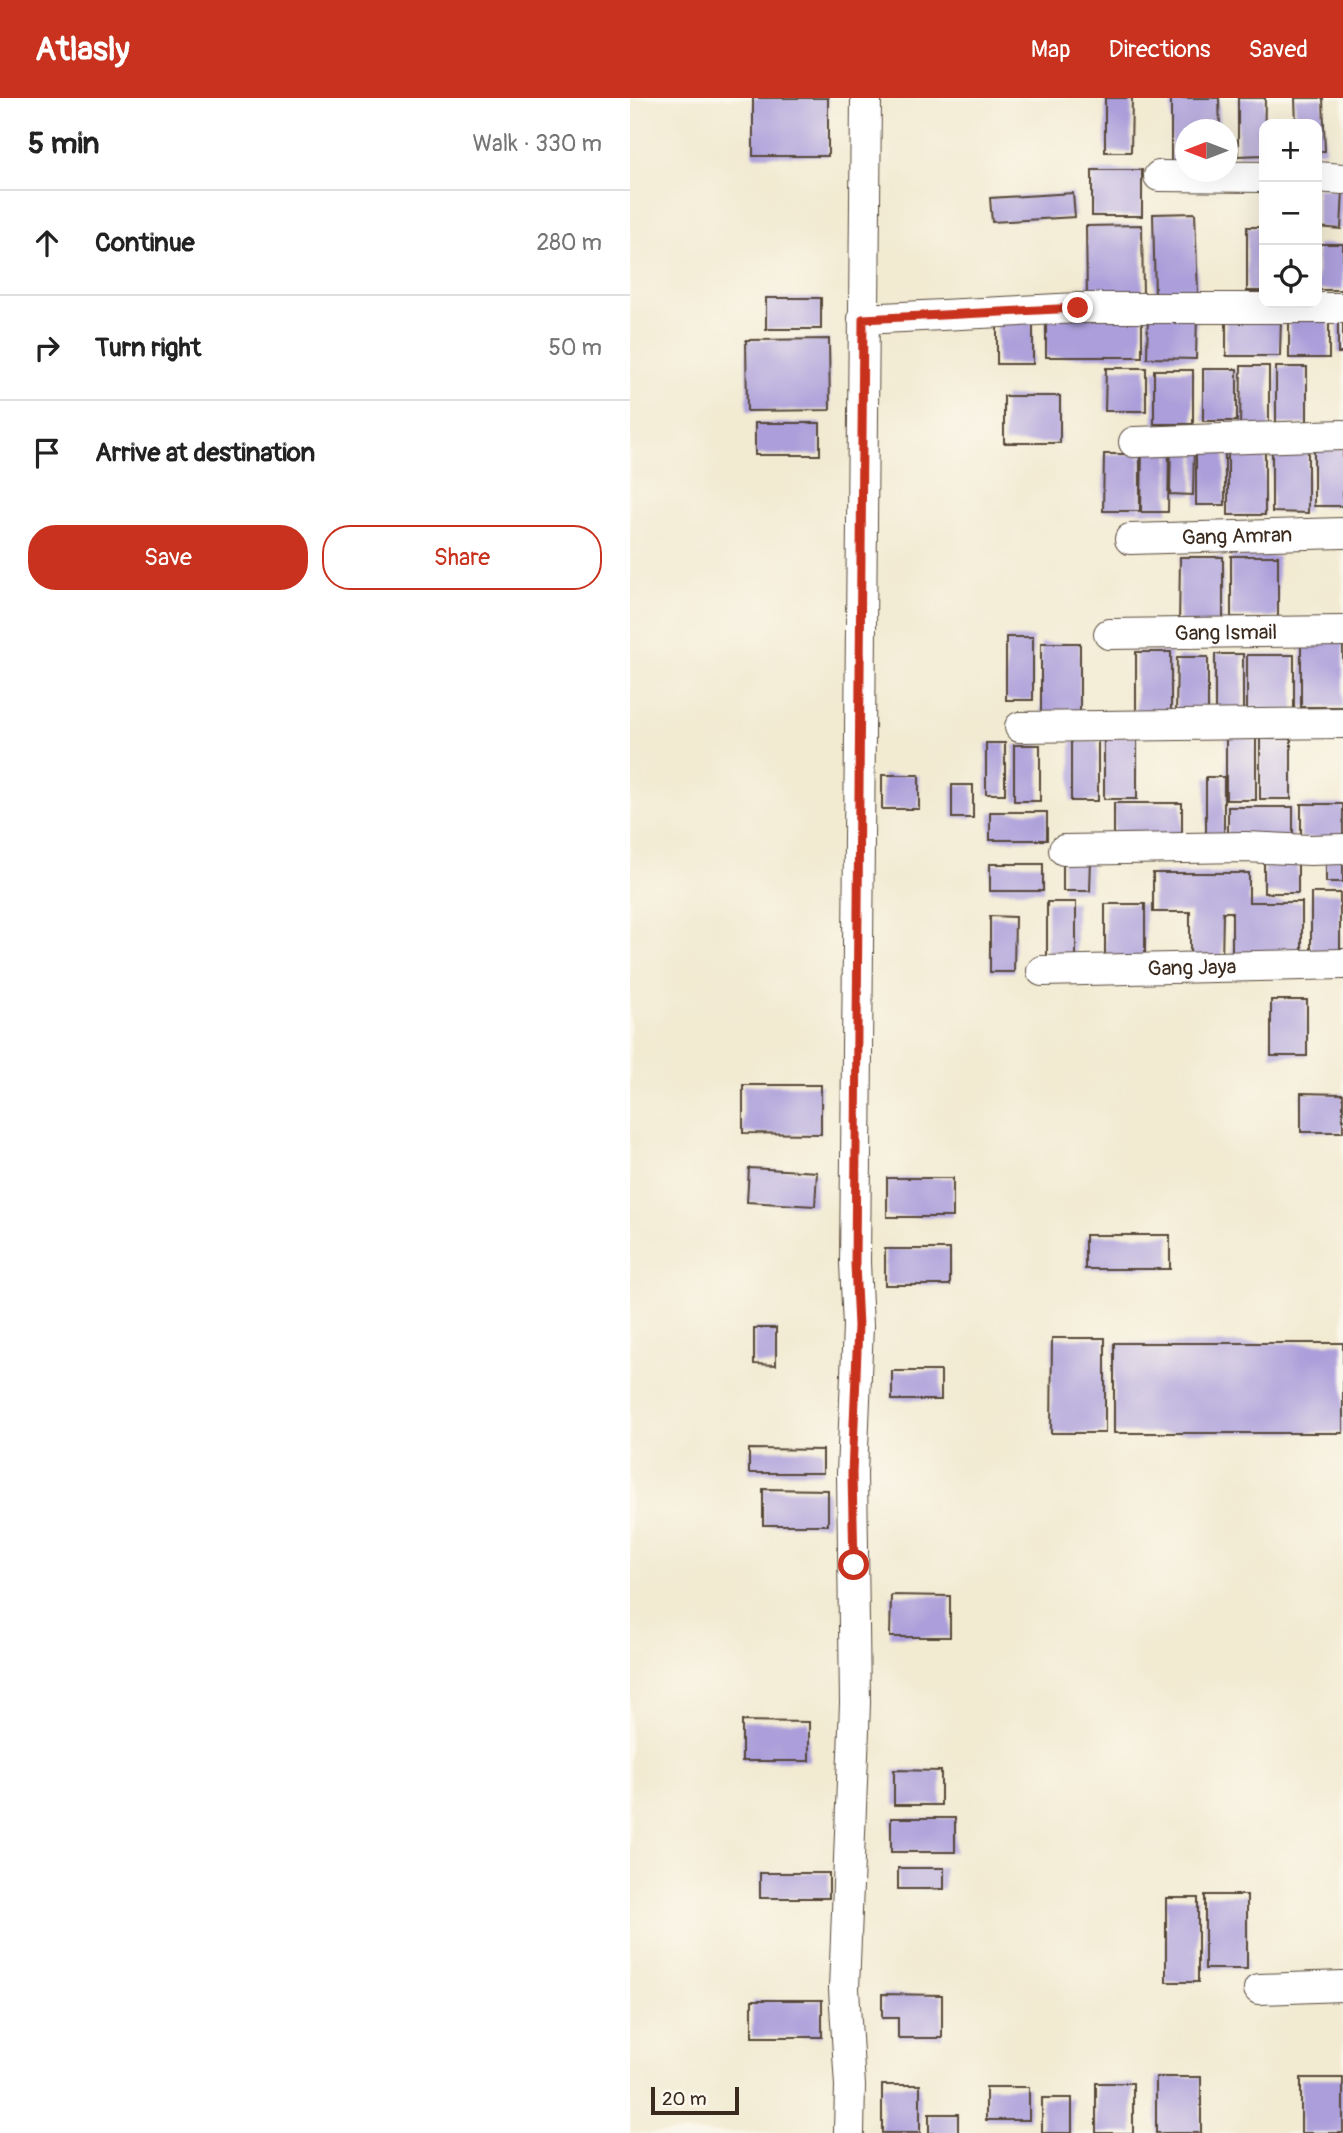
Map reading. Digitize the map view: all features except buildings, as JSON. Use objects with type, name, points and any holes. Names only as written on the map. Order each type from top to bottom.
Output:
[{"type":"street","points":[[849,2133],[850,2086],[844,1989],[855,1703],[852,1473],[858,1326],[855,1250],[866,98]]},
{"type":"street","points":[[1159,176],[1259,177]]},
{"type":"street","points":[[1322,177],[1343,179]]},
{"type":"street","points":[[863,319],[1078,308],[1343,308]]},
{"type":"street","points":[[1133,442],[1343,435]]},
{"type":"street","name":"Gang Amran","points":[[1130,539],[1343,533]]},
{"type":"street","name":"Gang Ismail","points":[[1109,634],[1343,631]]},
{"type":"street","points":[[1020,727],[1343,723]]},
{"type":"street","points":[[1064,850],[1245,847],[1343,849]]},
{"type":"street","name":"Gang Jaya","points":[[1042,971],[1343,964]]},
{"type":"street","points":[[1259,1989],[1343,1986]]},
{"type":"route","points":[[854,1565],[852,1473],[858,1326],[855,1264],[863,319],[1078,308]]}]
